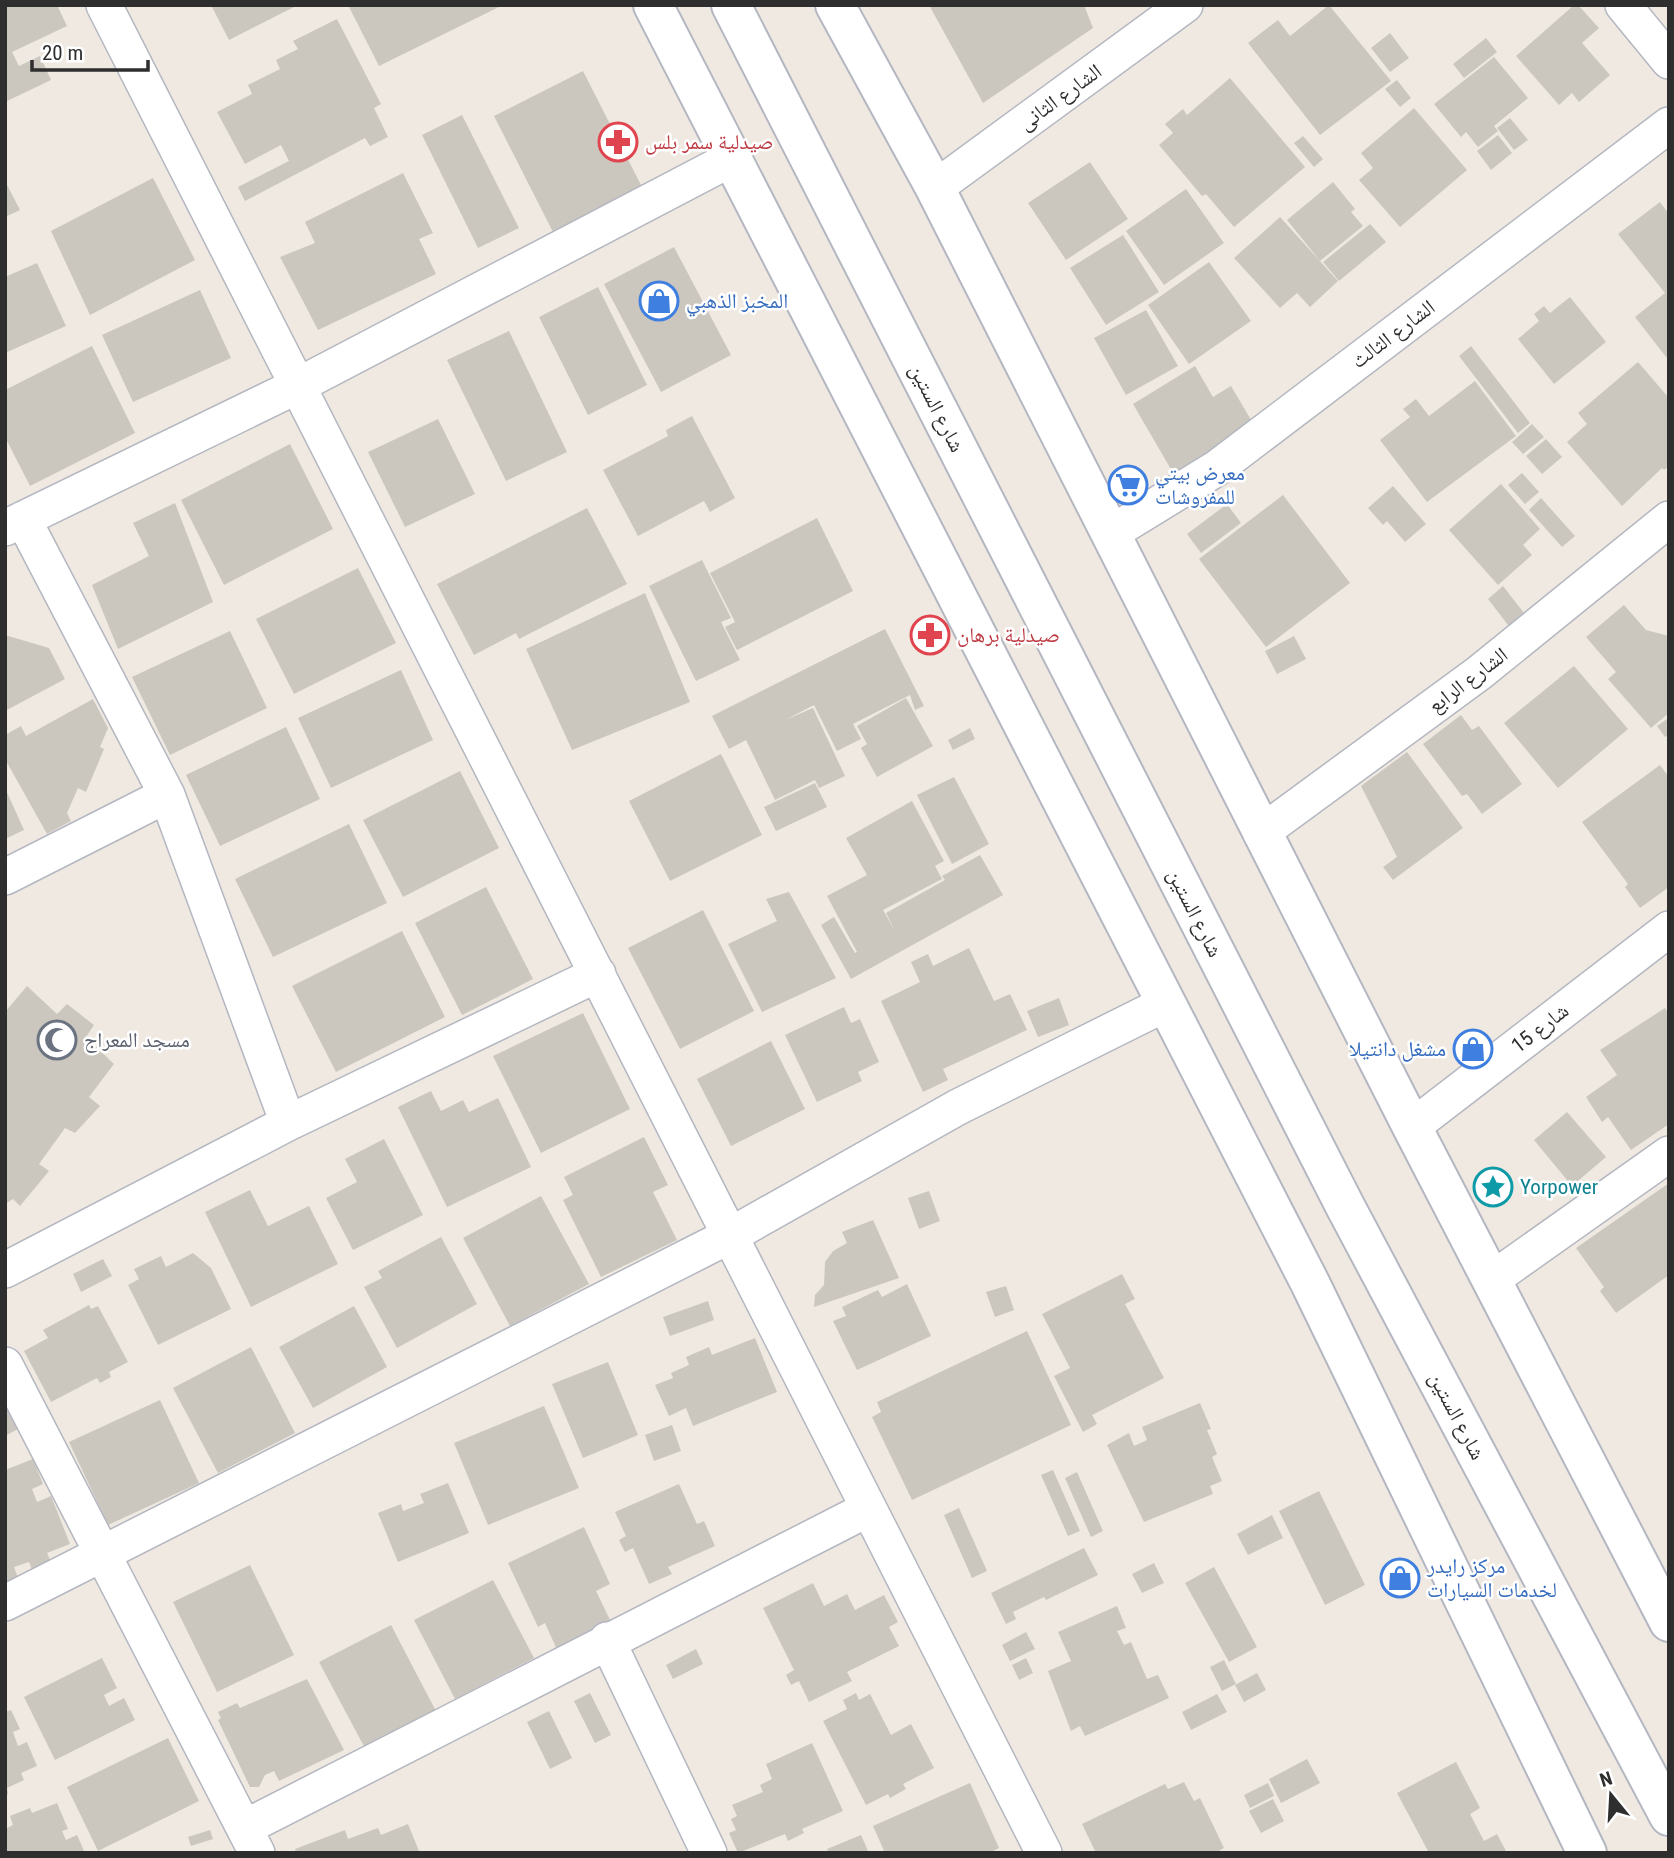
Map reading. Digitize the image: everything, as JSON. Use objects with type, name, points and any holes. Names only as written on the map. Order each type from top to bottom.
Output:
[{"type":"main road","points":[[653,5],[954,586],[1316,1296],[1587,1853]]},
{"type":"main road","name":"شارع الستين","points":[[731,5],[1345,1206],[1669,1816]]},
{"type":"main road","points":[[835,5],[935,188],[1261,833],[1669,1622]]},
{"type":"street","points":[[104,5],[1044,1853]]},
{"type":"street","name":"الشارع الثانى","points":[[935,188],[1185,5]]},
{"type":"street","points":[[1623,5],[1669,61]]},
{"type":"street","name":"الشارع الثالث","points":[[1111,533],[1217,468],[1669,125]]},
{"type":"street","points":[[288,1123],[167,795],[14,523],[297,386],[731,159]]},
{"type":"street","name":"الشارع الرابع","points":[[1261,833],[1479,673],[1669,519]]},
{"type":"street","points":[[5,877],[167,795]]},
{"type":"street","name":"شارع 15","points":[[1412,1127],[1669,929]]},
{"type":"street","points":[[5,1270],[288,1123],[598,974]]},
{"type":"street","points":[[5,1603],[731,1234],[958,1108],[1165,1004]]},
{"type":"street","points":[[1491,1280],[1669,1154]]},
{"type":"street","points":[[5,1365],[250,1840],[607,1640],[868,1509]]},
{"type":"street","points":[[607,1640],[709,1853]]},
{"type":"building","points":[[5,5],[57,5],[67,26],[12,52],[19,66],[40,56],[51,80],[5,102]]},
{"type":"building","points":[[211,5],[298,5],[229,40]]},
{"type":"building","points":[[348,5],[503,5],[379,66]]},
{"type":"building","points":[[929,5],[1084,5],[1093,28],[983,103]]},
{"type":"building","points":[[1329,5],[1391,81],[1320,135],[1248,43],[1278,20],[1290,36]]},
{"type":"building","points":[[1574,5],[1578,5],[1599,28],[1582,43],[1610,75],[1579,102],[1572,93],[1559,105],[1516,56]]},
{"type":"building","points":[[337,19],[381,104],[374,108],[388,137],[370,146],[365,138],[245,201],[238,187],[289,161],[281,145],[245,164],[217,112],[252,94],[248,85],[280,69],[276,60],[298,49],[293,41]]},
{"type":"building","points":[[1390,33],[1409,58],[1390,72],[1371,48]]},
{"type":"building","points":[[1486,38],[1497,52],[1464,78],[1453,64]]},
{"type":"building","points":[[1494,57],[1528,98],[1494,126],[1498,131],[1478,147],[1466,132],[1461,137],[1434,104]]},
{"type":"building","points":[[583,71],[644,191],[555,236],[494,116]]},
{"type":"building","points":[[1230,78],[1305,167],[1234,227],[1206,194],[1202,196],[1159,145],[1173,133],[1165,124],[1183,109],[1187,115]]},
{"type":"building","points":[[1397,80],[1411,98],[1400,107],[1385,89]]},
{"type":"building","points":[[1414,108],[1467,170],[1400,227],[1359,180],[1373,168],[1361,153]]},
{"type":"building","points":[[462,115],[519,228],[478,248],[422,135]]},
{"type":"building","points":[[1510,118],[1528,140],[1514,150],[1497,128]]},
{"type":"building","points":[[1498,135],[1512,153],[1491,170],[1477,151]]},
{"type":"building","points":[[1303,136],[1323,159],[1314,167],[1294,143]]},
{"type":"building","points":[[1090,162],[1128,219],[1066,260],[1028,203]]},
{"type":"building","points":[[403,173],[433,233],[419,239],[436,274],[318,330],[280,257],[315,243],[305,222]]},
{"type":"building","points":[[153,178],[195,260],[90,315],[51,231]]},
{"type":"building","points":[[5,181],[20,210],[5,217]]},
{"type":"building","points":[[1333,182],[1355,209],[1351,212],[1363,226],[1320,261],[1287,220]]},
{"type":"building","points":[[1186,189],[1224,243],[1164,285],[1126,231]]},
{"type":"building","points":[[1660,202],[1669,214],[1669,355],[1666,357],[1635,317],[1665,293],[1618,234]]},
{"type":"building","points":[[1280,217],[1338,281],[1310,307],[1297,293],[1280,308],[1234,258]]},
{"type":"building","points":[[1370,224],[1386,242],[1339,281],[1323,262]]},
{"type":"building","points":[[1123,235],[1159,292],[1106,325],[1070,268]]},
{"type":"building","points":[[674,247],[731,355],[661,392],[604,284]]},
{"type":"building","points":[[1209,262],[1251,321],[1189,364],[1148,305]]},
{"type":"building","points":[[37,263],[66,326],[5,353],[5,277]]},
{"type":"building","points":[[598,287],[647,385],[588,415],[539,317]]},
{"type":"building","points":[[200,290],[231,358],[133,402],[102,335]]},
{"type":"building","points":[[1570,297],[1606,342],[1554,384],[1518,339],[1539,321],[1534,314],[1544,306],[1550,313]]},
{"type":"building","points":[[1146,310],[1178,366],[1126,395],[1094,338]]},
{"type":"building","points":[[509,331],[567,452],[506,481],[447,360]]},
{"type":"building","points":[[92,346],[135,433],[30,486],[5,437],[5,390]]},
{"type":"building","points":[[1471,346],[1530,423],[1518,433],[1459,356]]},
{"type":"building","points":[[1638,362],[1669,398],[1669,466],[1664,470],[1662,468],[1622,506],[1567,442],[1587,424],[1578,413]]},
{"type":"building","points":[[1195,366],[1213,397],[1231,386],[1257,430],[1176,478],[1133,404]]},
{"type":"building","points":[[1475,381],[1516,436],[1427,502],[1380,440],[1410,417],[1403,409],[1416,399],[1429,416]]},
{"type":"building","points":[[692,416],[735,498],[710,512],[704,501],[638,536],[603,470],[668,436],[666,430]]},
{"type":"building","points":[[438,419],[475,494],[405,527],[368,452]]},
{"type":"building","points":[[1532,424],[1544,437],[1523,454],[1512,442]]},
{"type":"building","points":[[1546,439],[1562,457],[1542,474],[1526,456]]},
{"type":"building","points":[[290,444],[333,529],[224,585],[181,500]]},
{"type":"building","points":[[1522,473],[1539,492],[1525,504],[1508,485]]},
{"type":"building","points":[[1501,484],[1540,529],[1523,545],[1532,555],[1498,585],[1449,530]]},
{"type":"building","points":[[1393,486],[1426,524],[1405,542],[1387,521],[1383,525],[1368,508]]},
{"type":"building","points":[[1283,495],[1350,583],[1266,647],[1199,559]]},
{"type":"building","points":[[1541,498],[1575,536],[1562,547],[1529,510]]},
{"type":"building","points":[[175,503],[213,602],[118,649],[92,585],[149,556],[133,523]]},
{"type":"building","points":[[1227,504],[1241,523],[1201,553],[1187,534]]},
{"type":"building","points":[[587,508],[627,584],[519,639],[516,633],[474,655],[437,584]]},
{"type":"building","points":[[817,518],[853,591],[737,650],[725,627],[735,622],[710,573]]},
{"type":"building","points":[[702,560],[731,618],[721,622],[740,660],[696,681],[649,586]]},
{"type":"building","points":[[358,568],[396,643],[294,694],[256,619]]},
{"type":"building","points":[[1503,586],[1531,622],[1515,634],[1488,599]]},
{"type":"building","points":[[645,593],[690,702],[572,750],[526,649]]},
{"type":"building","points":[[1624,605],[1646,630],[1669,636],[1669,713],[1651,728],[1608,679],[1616,672],[1586,637]]},
{"type":"building","points":[[885,629],[924,706],[915,710],[910,695],[853,724],[861,739],[837,751],[814,705],[785,720],[813,708],[845,776],[819,788],[815,780],[775,800],[746,740],[729,749],[712,716]]},
{"type":"building","points":[[230,631],[267,708],[170,755],[132,677]]},
{"type":"building","points":[[5,635],[49,648],[65,679],[5,711]]},
{"type":"building","points":[[1294,636],[1306,659],[1277,674],[1265,651]]},
{"type":"building","points":[[1574,666],[1628,729],[1558,788],[1504,723]]},
{"type":"building","points":[[401,670],[433,740],[331,788],[298,718]]},
{"type":"building","points":[[906,698],[933,746],[877,777],[861,748],[867,744],[857,726]]},
{"type":"building","points":[[93,699],[108,728],[100,747],[104,749],[86,792],[78,788],[67,813],[71,821],[47,834],[5,759],[5,735],[21,726],[26,736]]},
{"type":"building","points":[[1461,715],[1472,730],[1479,726],[1522,784],[1482,814],[1467,794],[1462,796],[1423,744]]},
{"type":"building","points":[[1667,719],[1669,735],[1665,737],[1657,726]]},
{"type":"building","points":[[286,727],[320,799],[220,846],[186,775]]},
{"type":"building","points":[[970,728],[975,739],[953,750],[948,740]]},
{"type":"building","points":[[1407,752],[1463,828],[1393,880],[1383,867],[1397,857],[1361,786]]},
{"type":"building","points":[[721,754],[762,835],[670,881],[629,801]]},
{"type":"building","points":[[1660,765],[1669,777],[1669,887],[1640,908],[1625,887],[1628,884],[1582,822]]},
{"type":"building","points":[[460,771],[499,848],[403,897],[363,820]]},
{"type":"building","points":[[954,777],[989,844],[952,864],[917,795]]},
{"type":"building","points":[[815,783],[827,807],[776,831],[764,807]]},
{"type":"building","points":[[5,788],[24,830],[5,839]]},
{"type":"building","points":[[912,801],[944,861],[935,866],[942,879],[883,910],[895,931],[886,913],[945,880],[942,876],[980,855],[1003,895],[851,979],[821,925],[834,917],[855,953],[857,952],[827,896],[867,875],[846,838]]},
{"type":"building","points":[[349,824],[387,903],[273,957],[235,879]]},
{"type":"building","points":[[486,887],[533,979],[462,1015],[415,923]]},
{"type":"building","points":[[789,892],[836,978],[762,1012],[728,944],[777,921],[766,899]]},
{"type":"building","points":[[703,910],[754,1011],[680,1049],[628,948]]},
{"type":"building","points":[[402,931],[445,1017],[336,1072],[292,986]]},
{"type":"building","points":[[969,948],[994,1001],[1010,994],[1027,1030],[943,1069],[948,1080],[923,1092],[881,1001],[920,982],[911,962],[928,954],[933,966]]},
{"type":"building","points":[[27,986],[57,1014],[67,1004],[94,1025],[86,1037],[114,1064],[89,1097],[100,1106],[75,1133],[65,1128],[39,1164],[49,1171],[20,1206],[13,1199],[5,1204],[5,1012]]},
{"type":"building","points":[[1059,998],[1069,1025],[1038,1037],[1027,1011]]},
{"type":"building","points":[[844,1007],[851,1023],[860,1019],[879,1062],[858,1072],[862,1081],[817,1102],[785,1035]]},
{"type":"building","points":[[1665,1008],[1669,1014],[1669,1124],[1631,1150],[1608,1117],[1602,1122],[1586,1097],[1617,1075],[1600,1050]]},
{"type":"building","points":[[583,1013],[630,1109],[541,1153],[493,1056]]},
{"type":"building","points":[[771,1041],[805,1109],[731,1146],[697,1079]]},
{"type":"building","points":[[431,1091],[441,1111],[463,1100],[469,1112],[498,1098],[531,1167],[447,1207],[398,1107]]},
{"type":"building","points":[[1567,1112],[1606,1157],[1572,1186],[1534,1140]]},
{"type":"building","points":[[644,1137],[668,1185],[653,1192],[677,1240],[601,1277],[563,1200],[573,1195],[564,1177]]},
{"type":"building","points":[[384,1139],[423,1215],[353,1250],[326,1198],[357,1182],[345,1159]]},
{"type":"building","points":[[1669,1183],[1669,1275],[1616,1313],[1600,1291],[1604,1287],[1576,1248]]},
{"type":"building","points":[[250,1190],[268,1226],[309,1206],[338,1264],[251,1307],[205,1212]]},
{"type":"building","points":[[929,1191],[940,1221],[919,1229],[908,1198]]},
{"type":"building","points":[[541,1196],[589,1284],[510,1326],[463,1238]]},
{"type":"building","points":[[873,1220],[899,1278],[814,1307],[815,1295],[824,1285],[825,1262],[833,1251],[847,1243],[842,1232]]},
{"type":"building","points":[[441,1237],[477,1304],[397,1348],[364,1287],[382,1278],[378,1271]]},
{"type":"building","points":[[193,1253],[211,1268],[231,1309],[158,1345],[128,1285],[139,1279],[134,1269],[161,1256],[166,1267]]},
{"type":"building","points":[[103,1259],[112,1276],[81,1292],[73,1274]]},
{"type":"building","points":[[1122,1274],[1135,1299],[1125,1304],[1164,1378],[1092,1415],[1097,1424],[1083,1432],[1054,1376],[1070,1368],[1042,1314]]},
{"type":"building","points":[[907,1284],[931,1336],[857,1370],[833,1321],[846,1316],[842,1307],[878,1290],[882,1297]]},
{"type":"building","points":[[1006,1286],[1014,1310],[995,1317],[986,1292]]},
{"type":"building","points":[[708,1301],[714,1320],[670,1336],[663,1317]]},
{"type":"building","points":[[89,1305],[91,1309],[98,1306],[128,1362],[109,1372],[111,1377],[100,1383],[97,1378],[51,1402],[24,1351],[48,1338],[43,1330]]},
{"type":"building","points":[[354,1306],[387,1367],[313,1408],[279,1347]]},
{"type":"building","points":[[1027,1331],[1071,1425],[912,1500],[872,1417],[881,1412],[877,1402]]},
{"type":"building","points":[[755,1338],[777,1392],[693,1426],[686,1408],[669,1416],[655,1385],[673,1378],[671,1373],[689,1365],[686,1357],[709,1347],[712,1355]]},
{"type":"building","points":[[251,1347],[295,1433],[218,1473],[173,1388]]},
{"type":"building","points":[[608,1362],[638,1435],[583,1458],[552,1384]]},
{"type":"building","points":[[5,1400],[20,1428],[5,1436]]},
{"type":"building","points":[[160,1400],[199,1483],[108,1525],[69,1442]]},
{"type":"building","points":[[1200,1403],[1211,1429],[1207,1430],[1217,1454],[1212,1457],[1222,1481],[1210,1486],[1213,1494],[1144,1522],[1107,1445],[1129,1433],[1134,1446],[1147,1440],[1142,1427]]},
{"type":"building","points":[[544,1406],[579,1488],[488,1525],[454,1443]]},
{"type":"building","points":[[672,1425],[681,1451],[654,1461],[645,1435]]},
{"type":"building","points":[[33,1459],[43,1484],[32,1489],[37,1502],[51,1496],[70,1544],[47,1553],[52,1564],[33,1572],[29,1562],[14,1567],[18,1578],[5,1583],[5,1470]]},
{"type":"building","points":[[1053,1470],[1080,1531],[1068,1536],[1041,1475]]},
{"type":"building","points":[[1077,1472],[1103,1531],[1091,1537],[1065,1478]]},
{"type":"building","points":[[448,1483],[469,1533],[398,1562],[378,1513],[401,1504],[403,1511],[424,1503],[420,1494]]},
{"type":"building","points":[[679,1484],[697,1524],[704,1521],[715,1546],[668,1567],[672,1574],[649,1584],[633,1548],[625,1552],[619,1540],[626,1536],[615,1512]]},
{"type":"building","points":[[1319,1491],[1365,1585],[1325,1605],[1279,1511]]},
{"type":"building","points":[[959,1508],[987,1571],[972,1578],[944,1515]]},
{"type":"building","points":[[1272,1515],[1283,1538],[1248,1555],[1237,1534]]},
{"type":"building","points":[[584,1527],[610,1584],[596,1591],[613,1626],[558,1652],[545,1623],[538,1627],[508,1563]]},
{"type":"building","points":[[1084,1548],[1098,1575],[1046,1600],[1044,1597],[1013,1612],[1016,1619],[1006,1624],[991,1593]]},
{"type":"building","points":[[1154,1563],[1164,1583],[1142,1593],[1132,1574]]},
{"type":"building","points":[[250,1565],[294,1655],[217,1692],[173,1602]]},
{"type":"building","points":[[1214,1567],[1257,1647],[1229,1662],[1185,1583]]},
{"type":"building","points":[[493,1580],[534,1658],[455,1699],[414,1620]]},
{"type":"building","points":[[813,1583],[824,1606],[847,1594],[855,1610],[884,1595],[898,1622],[889,1627],[899,1646],[847,1672],[852,1681],[809,1702],[799,1681],[791,1685],[786,1675],[794,1670],[763,1608]]},
{"type":"building","points":[[1117,1606],[1126,1628],[1117,1631],[1124,1645],[1131,1642],[1147,1679],[1158,1675],[1169,1698],[1085,1736],[1080,1726],[1071,1731],[1048,1671],[1071,1661],[1058,1632]]},
{"type":"building","points":[[391,1625],[438,1715],[367,1752],[319,1662]]},
{"type":"building","points":[[1026,1632],[1035,1649],[1010,1661],[1002,1645]]},
{"type":"building","points":[[696,1649],[703,1664],[673,1679],[666,1665]]},
{"type":"building","points":[[102,1658],[117,1688],[104,1695],[109,1706],[124,1698],[135,1720],[55,1760],[24,1697]]},
{"type":"building","points":[[1026,1658],[1033,1673],[1019,1680],[1012,1665]]},
{"type":"building","points":[[1224,1660],[1236,1684],[1222,1691],[1210,1667]]},
{"type":"building","points":[[1257,1673],[1266,1690],[1244,1702],[1235,1685]]},
{"type":"building","points":[[307,1679],[344,1750],[279,1781],[274,1771],[265,1775],[259,1787],[250,1787],[218,1720],[221,1718],[218,1712],[237,1703],[240,1708]]},
{"type":"building","points":[[590,1693],[611,1735],[595,1743],[574,1701]]},
{"type":"building","points":[[856,1693],[859,1700],[870,1694],[891,1735],[911,1724],[934,1768],[903,1784],[906,1789],[890,1798],[888,1794],[866,1805],[823,1721],[847,1709],[843,1700]]},
{"type":"building","points":[[1217,1694],[1227,1712],[1191,1730],[1182,1712]]},
{"type":"building","points":[[11,1710],[20,1729],[13,1732],[18,1746],[27,1742],[37,1766],[21,1773],[24,1780],[7,1788],[8,1794],[5,1795],[5,1712]]},
{"type":"building","points":[[549,1711],[572,1758],[550,1769],[527,1722]]},
{"type":"building","points":[[168,1738],[199,1801],[98,1851],[67,1787]]},
{"type":"building","points":[[812,1743],[843,1811],[802,1829],[804,1833],[788,1841],[785,1834],[738,1853],[729,1833],[736,1830],[731,1819],[737,1816],[732,1805],[763,1792],[760,1785],[772,1779],[766,1764]]},
{"type":"building","points":[[1307,1759],[1320,1783],[1281,1803],[1269,1779]]},
{"type":"building","points":[[1456,1762],[1480,1808],[1470,1814],[1484,1841],[1497,1834],[1507,1853],[1429,1853],[1397,1793]]},
{"type":"building","points":[[1184,1782],[1194,1801],[1200,1798],[1224,1848],[1215,1853],[1096,1853],[1082,1824],[1165,1784],[1168,1789]]},
{"type":"building","points":[[970,1783],[999,1848],[989,1853],[885,1853],[873,1826]]},
{"type":"building","points":[[1268,1783],[1274,1796],[1250,1808],[1244,1795]]},
{"type":"building","points":[[1273,1799],[1284,1821],[1261,1833],[1249,1811]]},
{"type":"building","points":[[57,1803],[68,1829],[62,1831],[66,1840],[77,1835],[85,1853],[5,1853],[5,1829],[13,1825],[10,1816],[30,1808],[32,1813]]},
{"type":"building","points":[[408,1824],[419,1851],[414,1853],[296,1853],[295,1849],[345,1830],[348,1839],[378,1828],[381,1835]]},
{"type":"building","points":[[210,1830],[213,1839],[191,1846],[188,1837]]},
{"type":"building","points":[[861,1835],[869,1853],[829,1853],[827,1849]]},
{"type":"place","name":"صيدلية سمر بلس","points":[[618,142]]},
{"type":"place","name":"المخبز الذهبي","points":[[659,301]]},
{"type":"place","name":"معرض بيتي للمفروشات","points":[[1128,485]]},
{"type":"place","name":"صيدلية برهان","points":[[930,635]]},
{"type":"place","name":"مسجد المعراج","points":[[57,1040]]},
{"type":"place","name":"مشغل دانتيلا","points":[[1473,1049]]},
{"type":"place","name":"Yorpower","points":[[1493,1187]]},
{"type":"place","name":"مركز رايدر لخدمات السيارات","points":[[1400,1578]]}]
